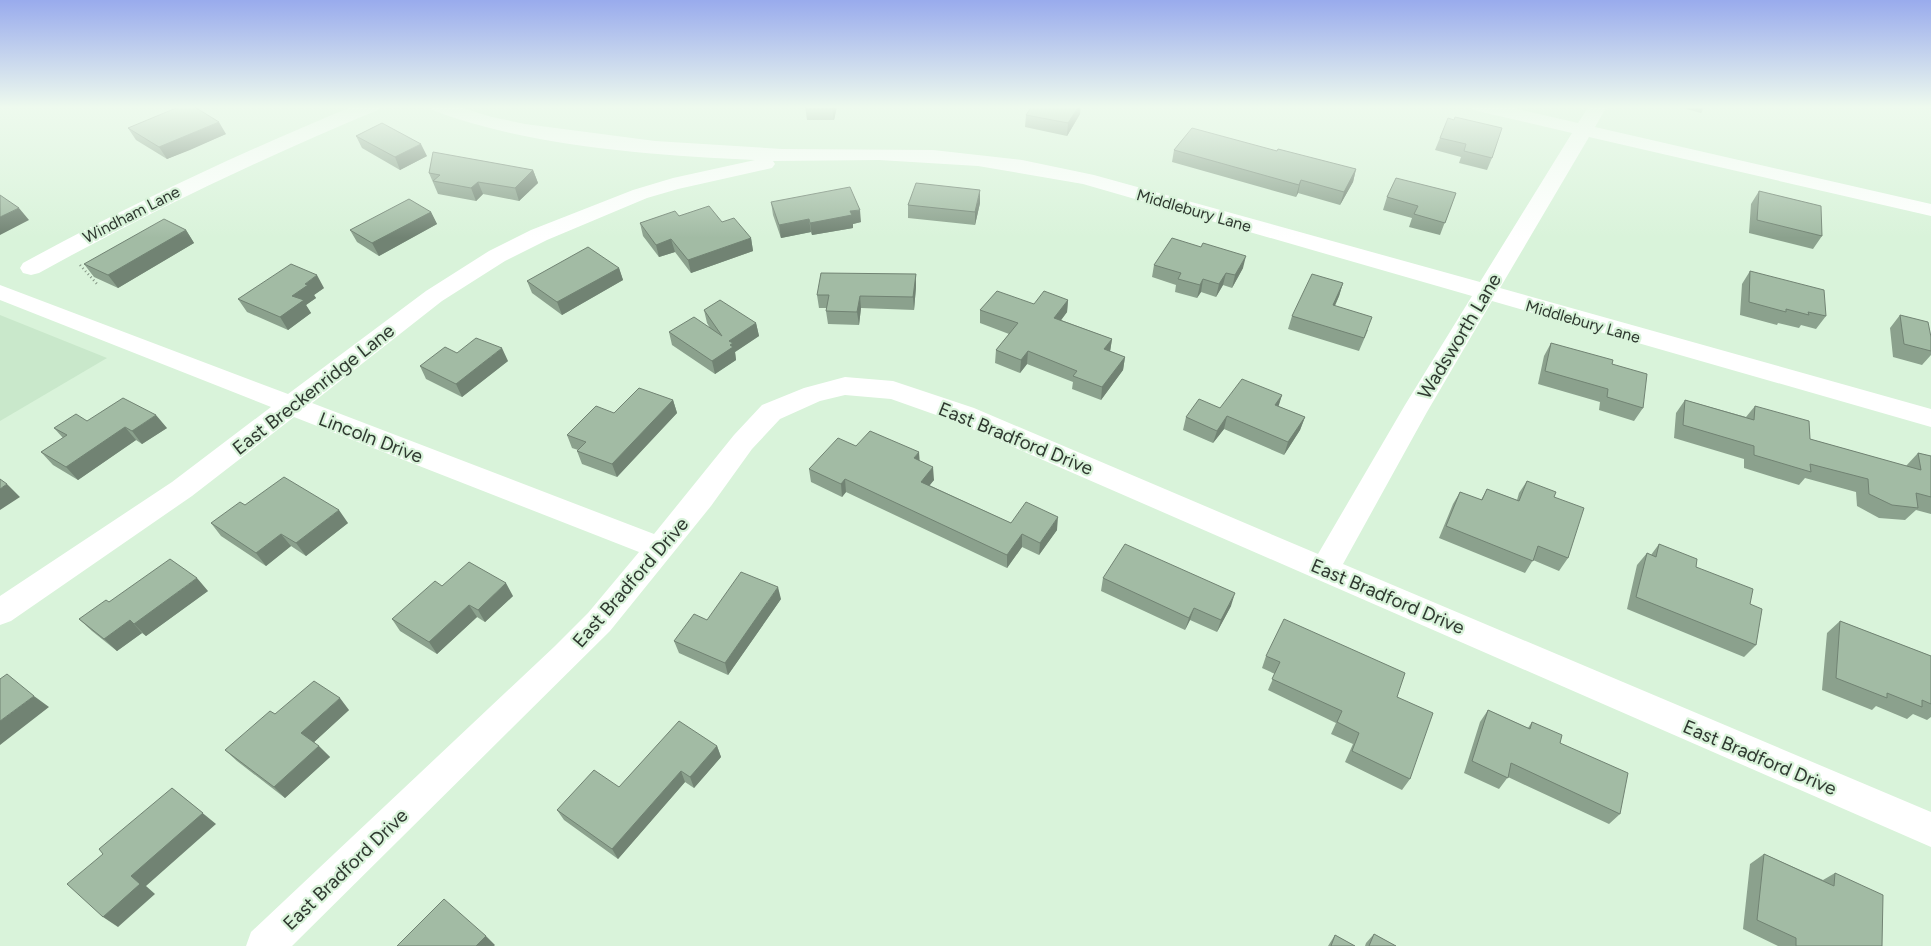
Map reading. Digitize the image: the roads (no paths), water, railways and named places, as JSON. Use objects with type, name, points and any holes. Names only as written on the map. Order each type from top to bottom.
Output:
[{"type":"street","name":"Windham Lane","points":[[31,268],[84,238],[179,189],[263,150]]},
{"type":"street","points":[[640,194],[651,182],[654,168],[647,150]]},
{"type":"street","name":"Middlebury Lane","points":[[695,150],[782,155],[909,154],[959,157],[1048,170],[1087,179],[1931,418]]},
{"type":"street","name":"Wadsworth Lane","points":[[1326,569],[1414,411],[1484,292],[1572,150]]},
{"type":"street","points":[[1671,150],[1931,210]]},
{"type":"street","name":"East Breckenridge Lane","points":[[0,612],[182,489],[434,296],[468,273],[539,235],[640,194],[673,184],[764,164],[782,155]]},
{"type":"street","name":"Lincoln Drive","points":[[0,292],[660,548]]},
{"type":"street","name":"East Bradford Drive","points":[[265,946],[599,622],[701,498],[744,442],[771,412],[812,394],[845,386],[893,390],[966,415],[1931,830]]}]
